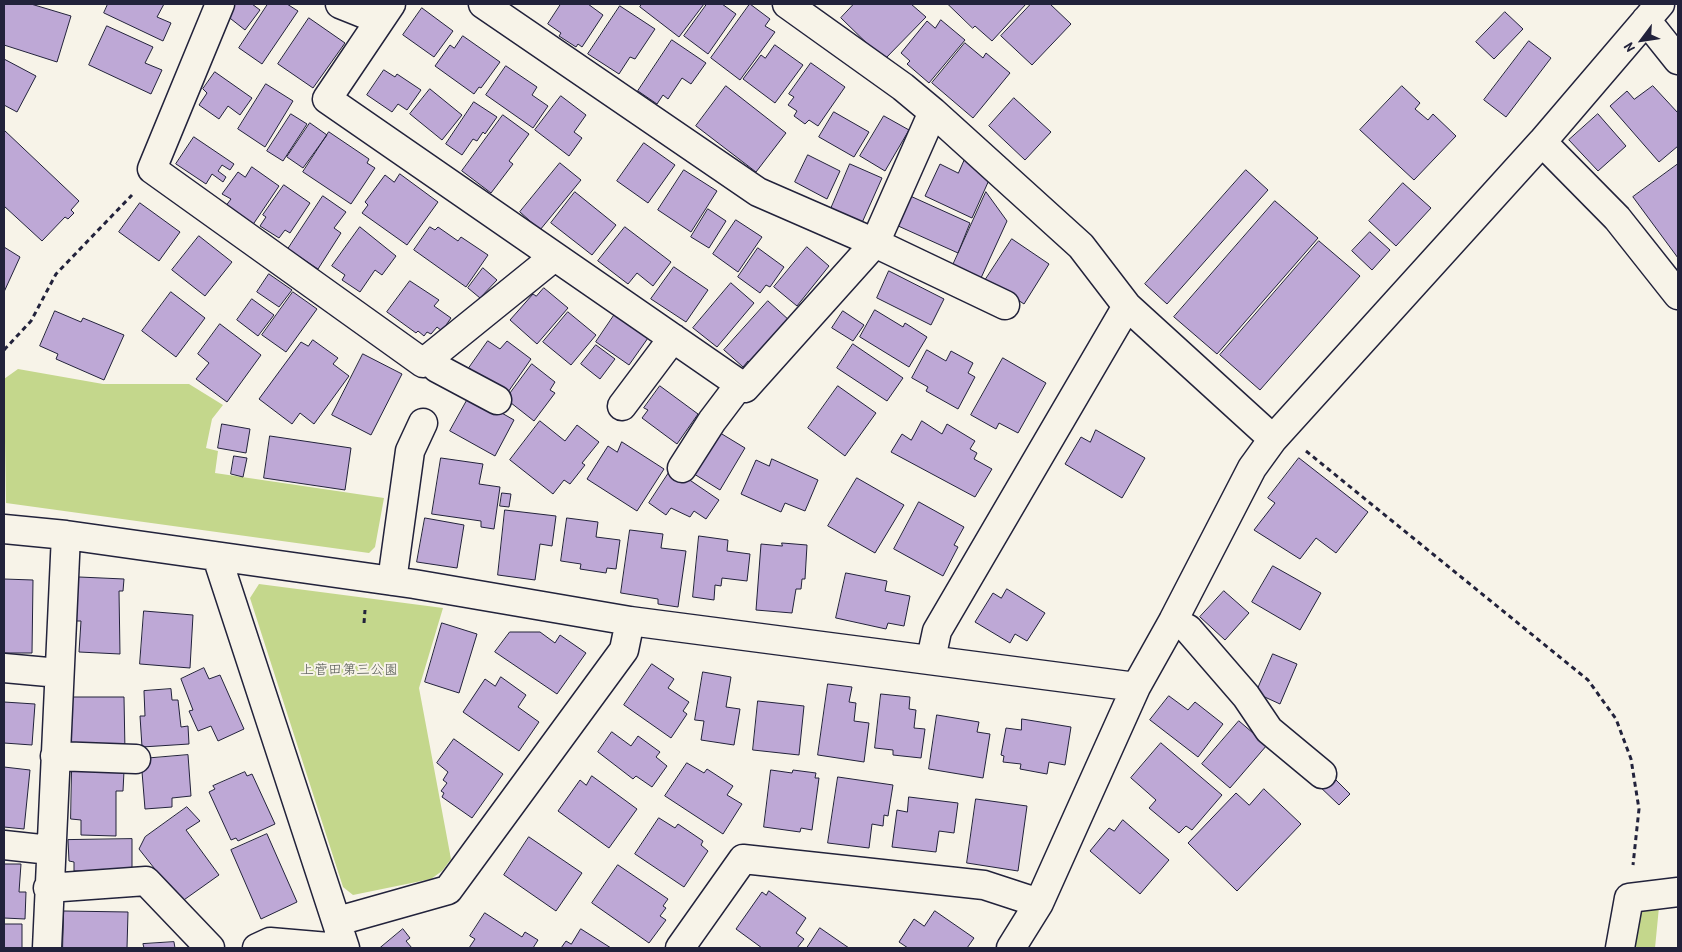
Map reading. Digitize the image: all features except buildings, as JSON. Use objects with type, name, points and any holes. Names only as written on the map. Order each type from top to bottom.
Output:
[{"type":"street","points":[[220,4],[152,170],[423,363],[497,400]]},
{"type":"street","points":[[340,4],[385,12],[327,99],[746,388],[875,243],[933,112]]},
{"type":"street","points":[[483,4],[758,192],[875,243],[1005,305]]},
{"type":"street","points":[[788,4],[903,87],[933,112],[1081,246],[1127,306],[1277,434]]},
{"type":"street","points":[[1011,948],[1039,902],[1136,687],[1173,621],[1252,468],[1277,434],[1542,142],[1653,12],[1678,60]]},
{"type":"street","points":[[1542,142],[1617,218],[1678,295]]},
{"type":"street","points":[[436,371],[554,257]]},
{"type":"street","points":[[931,659],[937,632],[1127,306]]},
{"type":"street","points":[[622,406],[673,338]]},
{"type":"street","points":[[682,468],[712,421],[740,384]]},
{"type":"street","points":[[392,581],[410,451],[423,423]]},
{"type":"street","points":[[4,529],[66,535],[392,581],[630,620],[1136,687]]},
{"type":"street","points":[[47,948],[48,888],[66,535]]},
{"type":"street","points":[[217,557],[338,921],[345,948]]},
{"type":"street","points":[[338,921],[448,890],[624,650],[630,620]]},
{"type":"street","points":[[1173,621],[1188,629],[1246,696],[1269,730],[1322,774]]},
{"type":"street","points":[[4,668],[59,673]]},
{"type":"street","points":[[55,756],[136,759]]},
{"type":"street","points":[[4,845],[50,850]]},
{"type":"street","points":[[680,948],[743,859],[984,885],[1039,902]]},
{"type":"street","points":[[48,888],[146,881],[210,948]]},
{"type":"street","points":[[1620,948],[1629,898],[1678,892]]},
{"type":"street","points":[[257,948],[270,942],[340,948]]},
{"type":"path","points":[[4,350],[30,321],[56,274],[135,192]]},
{"type":"path","points":[[1277,434],[1588,680],[1616,719],[1631,759],[1639,809],[1629,898]]},
{"type":"green space","points":[[18,369],[103,384],[189,384],[223,405],[212,419],[206,448],[218,451],[215,473],[384,498],[375,547],[369,553],[6,503],[4,379]]},
{"type":"green space","name":"上菅田第三公園","points":[[259,584],[443,608],[419,688],[451,859],[442,871],[431,879],[353,895],[343,887],[250,598]]},
{"type":"green space","points":[[1632,906],[1659,907],[1655,948],[1625,948]]}]
